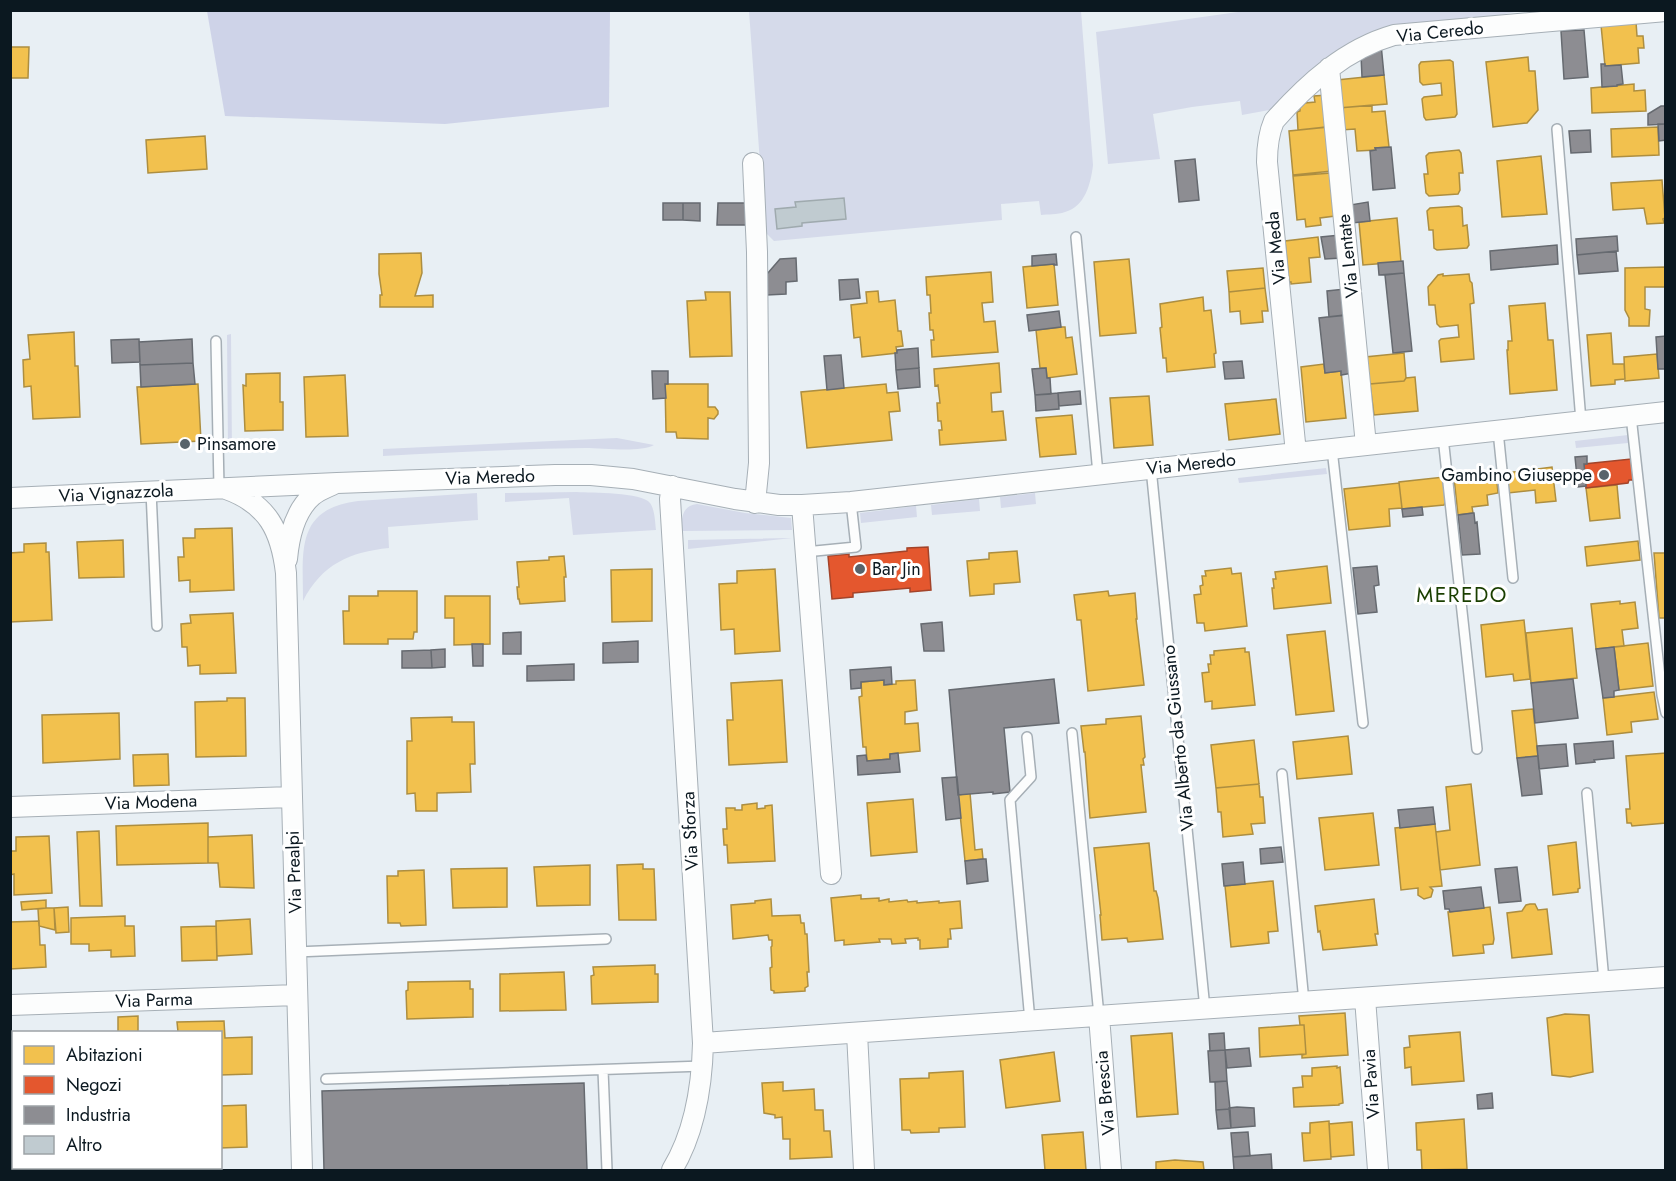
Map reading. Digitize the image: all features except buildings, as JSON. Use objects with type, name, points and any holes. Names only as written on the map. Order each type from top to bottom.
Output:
[{"type":"street","name":"Via Ceredo","points":[[1329,68],[1358,48],[1394,35],[1665,11]]},
{"type":"street","name":"Via Lentate","points":[[1329,68],[1366,445]]},
{"type":"street","name":"Via Meda","points":[[1296,453],[1267,147],[1269,132],[1274,121],[1329,68]]},
{"type":"street","points":[[753,163],[757,252],[759,463],[755,502]]},
{"type":"street","name":"Via Meredo","points":[[220,488],[567,475],[611,477],[755,502],[802,505],[1665,412]]},
{"type":"street","name":"Via Prealpi","points":[[286,573],[288,553],[298,515],[314,495],[337,483]]},
{"type":"street","name":"Via Sforza","points":[[672,486],[670,499],[703,1043],[703,1066],[696,1111],[690,1134],[672,1170]]},
{"type":"street","name":"Via Vignazzola","points":[[10,498],[220,488]]},
{"type":"street","name":"Via Prealpi","points":[[220,488],[239,494],[253,502],[266,515],[276,530],[284,553],[302,1170]]},
{"type":"street","points":[[802,505],[831,873]]},
{"type":"street","name":"Via Modena","points":[[10,807],[292,797]]},
{"type":"street","points":[[703,1043],[1665,977]]},
{"type":"street","name":"Via Parma","points":[[10,1005],[297,994]]},
{"type":"street","name":"Via Pavia","points":[[1365,998],[1377,1170]]},
{"type":"street","name":"Via Brescia","points":[[1099,1016],[1111,1170]]},
{"type":"street","points":[[857,1033],[864,1170]]},
{"type":"lane","points":[[1557,129],[1581,422]]},
{"type":"lane","points":[[1076,237],[1098,474]]},
{"type":"lane","points":[[216,341],[220,488]]},
{"type":"lane","points":[[1631,416],[1665,713]]},
{"type":"lane","points":[[1498,431],[1513,578]]},
{"type":"lane","points":[[1443,437],[1477,749]]},
{"type":"lane","points":[[1332,449],[1363,723]]},
{"type":"lane","name":"Via Alberto da Giussano","points":[[1151,468],[1205,1009]]},
{"type":"lane","points":[[152,491],[157,626]]},
{"type":"lane","points":[[805,552],[856,547],[852,501]]},
{"type":"lane","points":[[1072,733],[1099,1016]]},
{"type":"lane","points":[[1028,737],[1031,777],[1010,800],[1030,1021]]},
{"type":"lane","points":[[1282,774],[1304,1002]]},
{"type":"lane","points":[[1587,793],[1604,981]]},
{"type":"lane","points":[[296,952],[606,939]]},
{"type":"lane","points":[[326,1078],[703,1066]]},
{"type":"lane","points":[[603,1070],[607,1170]]},
{"type":"shaded area","points":[[207,11],[610,11],[609,107],[445,124],[225,116]]},
{"type":"shaded area","points":[[749,11],[1081,11],[1093,165],[1086,193],[1078,205],[1059,214],[1041,215],[1039,201],[1001,204],[1002,220],[774,241],[765,232]]},
{"type":"shaded area","points":[[1245,11],[1520,11],[1484,18],[1419,24],[1275,109],[1242,115],[1240,101],[1153,114],[1160,159],[1108,164],[1096,32]]},
{"type":"shaded area","points":[[231,334],[232,453],[228,448],[227,335]]},
{"type":"shaded area","points":[[1628,435],[1628,443],[1576,448],[1575,441]]},
{"type":"shaded area","points":[[617,438],[654,445],[640,449],[535,449],[383,456],[383,449]]},
{"type":"shaded area","points":[[1326,468],[1327,474],[1239,483],[1238,478]]},
{"type":"shaded area","points":[[577,492],[627,495],[645,499],[653,509],[656,530],[573,535],[569,498],[505,502],[505,493]]},
{"type":"shaded area","points":[[477,493],[478,520],[388,527],[389,548],[362,553],[338,562],[319,578],[303,601],[303,565],[307,535],[313,523],[323,513],[358,501]]},
{"type":"shaded area","points":[[1035,493],[1036,504],[1001,508],[1000,497]]},
{"type":"shaded area","points":[[979,499],[980,511],[932,515],[931,505]]},
{"type":"shaded area","points":[[697,504],[745,513],[791,518],[792,530],[682,531],[685,510]]},
{"type":"shaded area","points":[[916,506],[917,517],[861,523],[860,513]]},
{"type":"shaded area","points":[[792,538],[688,549],[688,540]]},
{"type":"place","name":"Pinsamore","points":[[185,444]]},
{"type":"place","name":"Gambino Giuseppe","points":[[1604,475]]},
{"type":"place","name":"Bar Jin","points":[[860,569]]},
{"type":"district","name":"MEREDO","points":[[1462,595]]}]
